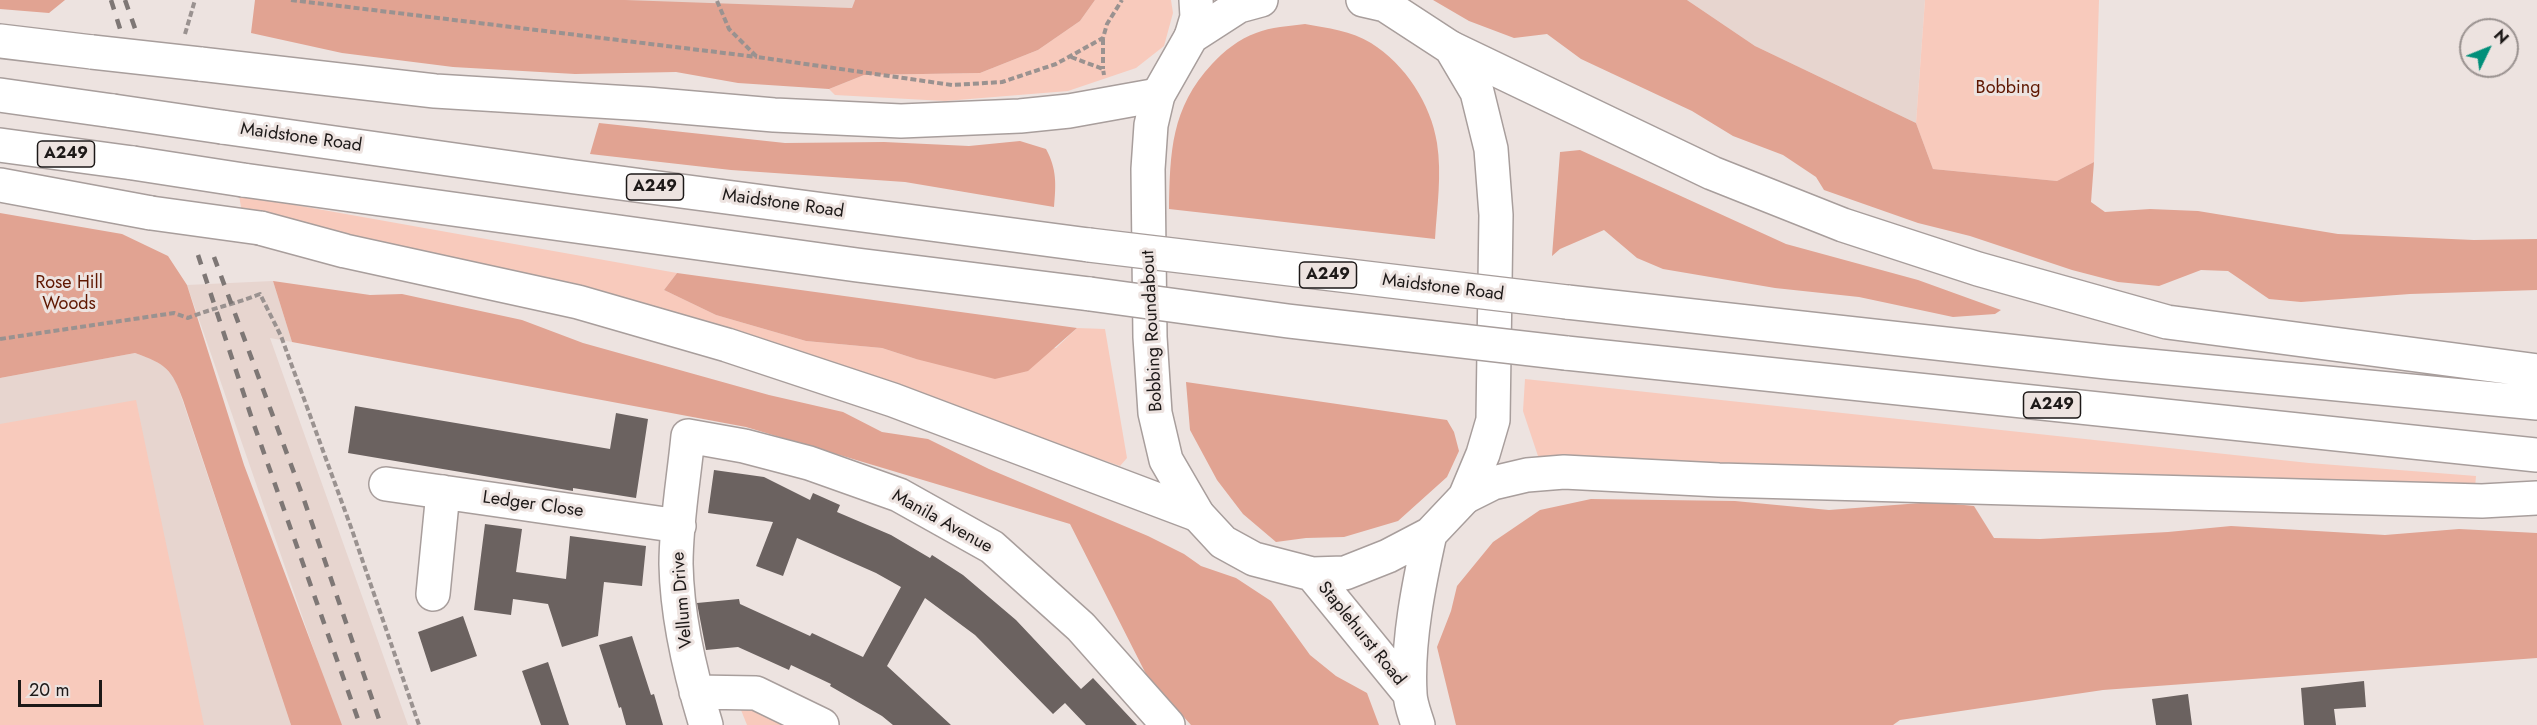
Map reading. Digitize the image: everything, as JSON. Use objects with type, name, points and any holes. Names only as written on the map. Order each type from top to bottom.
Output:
[{"type":"main road","points":[[1191,37],[1197,17],[1196,0]]},
{"type":"main road","name":"Bobbing Roundabout","points":[[1261,0],[1239,6],[1191,37],[1158,95],[1151,125],[1148,169],[1150,337],[1155,413],[1166,459],[1197,515],[1223,542],[1254,560],[1312,574],[1346,573],[1388,556],[1430,534],[1465,496],[1483,454],[1493,420],[1496,215],[1491,149],[1477,92],[1451,48],[1385,5],[1363,0]]},
{"type":"main road","points":[[0,41],[92,52],[191,52],[435,91],[647,104],[774,116],[901,121],[1040,114],[1158,95]]},
{"type":"main road","points":[[1451,48],[1712,172],[1843,225],[1978,269],[2167,322],[2537,370]]},
{"type":"main road","name":"Maidstone Road","points":[[0,95],[575,177],[1089,245],[1567,302],[2107,362],[2537,403]]},
{"type":"main road","name":"A249","points":[[0,145],[857,266],[1288,321],[1566,353],[2537,455]]},
{"type":"main road","points":[[0,185],[151,213],[260,228],[345,250],[578,302],[727,345],[893,400],[1197,515]]},
{"type":"main road","name":"Vellum Drive","points":[[688,436],[676,563],[682,630],[706,725]]},
{"type":"main road","name":"Manila Avenue","points":[[688,436],[744,446],[809,463],[899,495],[992,547],[1081,627],[1168,725]]},
{"type":"main road","points":[[1465,496],[1493,483],[1527,475],[1564,472],[1719,480],[2482,501],[2537,498]]},
{"type":"main road","name":"Ledger Close","points":[[386,484],[679,526]]},
{"type":"main road","points":[[433,594],[443,492]]},
{"type":"main road","name":"Staplehurst Road","points":[[1414,710],[1417,592],[1430,534]]},
{"type":"main road","name":"Staplehurst Road","points":[[1312,574],[1414,710]]},
{"type":"main road","points":[[696,692],[756,693],[822,725]]},
{"type":"path","points":[[191,52],[195,0]]},
{"type":"path","points":[[291,0],[758,57],[952,85],[1002,82],[1056,64],[1103,38]]},
{"type":"path","points":[[1103,69],[1103,38],[1107,24],[1122,0]]},
{"type":"path","points":[[717,1],[729,29],[758,57]]},
{"type":"path","points":[[0,339],[174,313],[188,318],[215,307],[233,305],[260,294],[281,336],[352,530],[419,725]]},
{"type":"shaded area","points":[[527,0],[855,0],[852,8]]},
{"type":"shaded area","points":[[1687,0],[1925,0],[1916,123],[1755,46]]},
{"type":"shaded area","points":[[273,281],[292,342],[270,338],[408,725],[340,725],[187,285]]},
{"type":"shaded area","points":[[135,353],[155,360],[170,370],[175,378],[291,725],[0,725],[0,378]]},
{"type":"green space","points":[[0,0],[65,0],[49,13],[0,9]]},
{"type":"green space","points":[[255,0],[625,0],[852,8],[855,0],[1095,0],[1080,21],[1038,50],[980,73],[864,75],[829,89],[738,83],[676,72],[575,74],[453,67],[342,53],[251,33]]},
{"type":"green space","points":[[1095,0],[1171,0],[1173,13],[1164,46],[1136,68],[1068,91],[945,101],[835,95],[829,89],[864,75],[980,73],[1038,50],[1080,21]]},
{"type":"green space","points":[[1433,0],[1687,0],[1755,46],[1916,123],[1933,169],[2057,181],[2094,162],[2091,202],[2105,212],[2150,209],[2198,211],[2338,234],[2474,240],[2537,239],[2537,290],[2410,294],[2301,302],[2269,299],[2228,271],[2201,270],[2159,286],[2118,282],[2072,270],[1970,236],[1918,223],[1824,190],[1816,177],[1783,155],[1733,136],[1692,111],[1581,59],[1547,34],[1514,38],[1469,21]]},
{"type":"green space","name":"Bobbing","points":[[1925,0],[2099,0],[2094,162],[2057,181],[1933,169],[1916,123]]},
{"type":"green space","points":[[1305,24],[1348,33],[1364,39],[1395,62],[1414,86],[1429,114],[1437,143],[1439,179],[1435,239],[1169,209],[1170,168],[1176,132],[1188,97],[1198,81],[1212,64],[1232,46],[1244,39],[1268,29]]},
{"type":"green space","points":[[599,123],[785,143],[884,142],[969,146],[1020,141],[1046,149],[1055,177],[1054,207],[905,182],[731,170],[590,154]]},
{"type":"green space","points":[[1580,150],[1786,244],[1918,280],[2001,310],[1995,314],[1953,317],[1859,297],[1775,288],[1663,269],[1637,258],[1604,230],[1560,249],[1552,256],[1560,152]]},
{"type":"green space","points":[[239,195],[677,273],[664,290],[716,315],[806,341],[882,348],[916,359],[1056,348],[1077,328],[1105,329],[1127,458],[1120,466],[674,313],[242,213]]},
{"type":"green space","name":"Rose Hill Woods","points":[[0,213],[122,234],[168,256],[187,285],[244,465],[342,725],[291,725],[183,400],[171,374],[161,365],[135,353],[0,378]]},
{"type":"green space","points":[[677,273],[1077,328],[1028,371],[995,379],[882,348],[806,341],[716,315],[664,290]]},
{"type":"green space","points":[[273,281],[370,295],[402,294],[522,320],[583,343],[769,395],[843,412],[882,432],[928,439],[989,469],[1148,536],[1184,554],[1201,566],[1236,578],[1271,601],[1310,655],[1336,676],[1367,693],[1379,725],[1191,725],[1147,676],[1070,524],[746,427],[292,342]]},
{"type":"green space","points":[[1525,379],[2309,463],[2476,476],[2475,488],[1539,459],[1523,411]]},
{"type":"green space","points":[[1186,382],[1447,420],[1454,432],[1459,451],[1447,477],[1398,521],[1344,537],[1276,542],[1243,514],[1217,480],[1190,430]]},
{"type":"green space","points":[[136,400],[204,725],[0,725],[0,424]]},
{"type":"green space","points":[[1591,499],[1735,501],[1829,510],[1934,502],[1974,506],[1994,538],[2040,539],[2231,526],[2385,535],[2459,529],[2537,533],[2537,658],[2103,690],[1900,720],[1893,725],[1456,725],[1437,647],[1451,611],[1457,586],[1493,542],[1540,510]]},
{"type":"green space","points":[[739,705],[805,725],[747,725]]},
{"type":"building","points":[[355,406],[610,449],[616,413],[648,419],[636,498],[573,488],[573,491],[348,453]]},
{"type":"building","points":[[714,470],[764,477],[810,500],[813,493],[840,505],[837,512],[891,535],[930,558],[932,555],[963,575],[1016,620],[1081,689],[1093,678],[1137,725],[1086,725],[1065,703],[1053,714],[975,635],[925,598],[887,666],[951,725],[893,725],[882,716],[830,686],[831,684],[791,665],[789,670],[738,647],[706,650],[697,603],[739,599],[740,604],[810,636],[812,633],[863,657],[901,587],[876,573],[797,538],[783,576],[756,566],[773,522],[708,513]]},
{"type":"building","points":[[485,524],[522,529],[516,572],[566,579],[570,536],[646,546],[642,586],[604,582],[598,636],[562,647],[548,604],[513,599],[511,615],[474,610]]},
{"type":"building","points":[[463,616],[477,656],[431,672],[418,632]]},
{"type":"building","points":[[632,636],[663,725],[626,725],[621,707],[619,708],[599,645]]},
{"type":"building","points":[[548,662],[569,725],[541,725],[522,671]]},
{"type":"building","points":[[2364,681],[2366,707],[2334,709],[2336,725],[2304,725],[2301,688]]},
{"type":"building","points":[[2188,694],[2192,725],[2156,725],[2152,699]]},
{"type":"railway","points":[[111,0],[122,35]]},
{"type":"railway","points":[[125,0],[138,37]]},
{"type":"railway","points":[[198,255],[253,422],[360,725]]},
{"type":"railway","points":[[214,257],[303,497],[381,725]]}]
